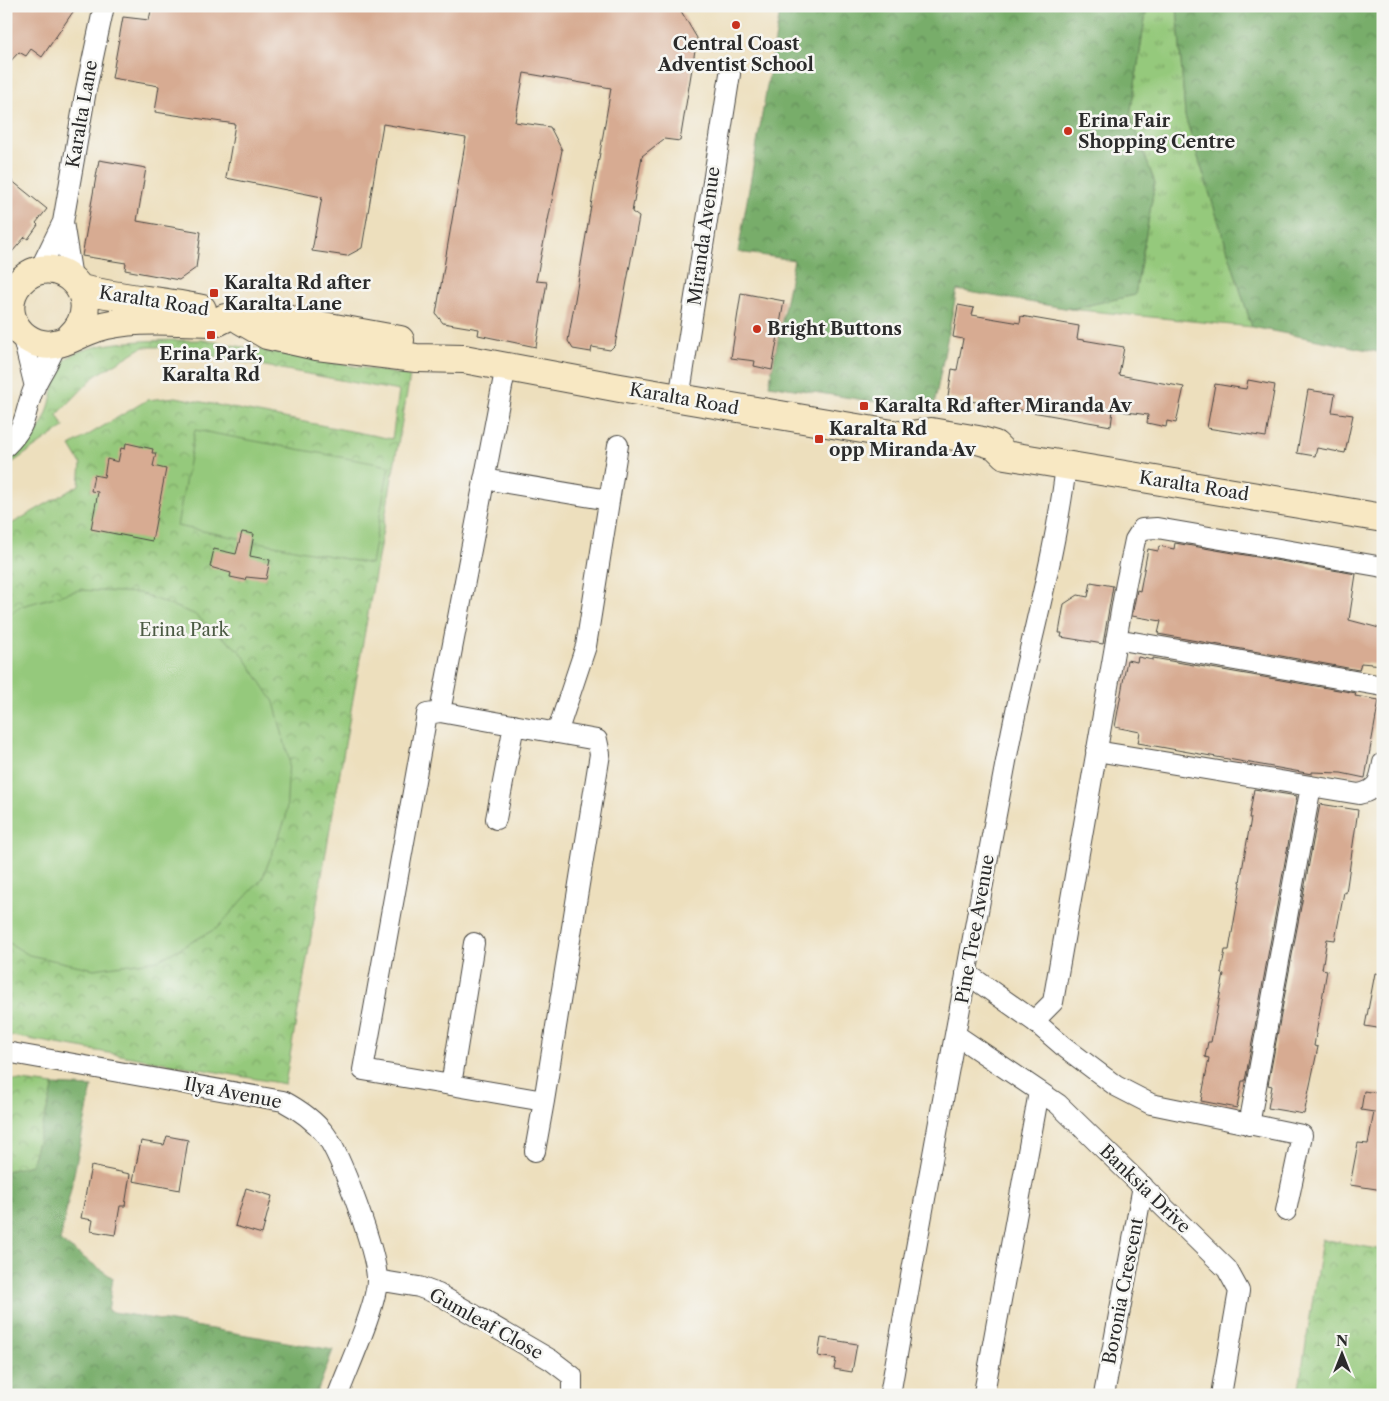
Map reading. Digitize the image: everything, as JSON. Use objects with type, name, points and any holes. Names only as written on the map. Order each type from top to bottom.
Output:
[{"type":"street","name":"Karalta Lane","points":[[76,283],[64,222],[86,90],[104,6]]},
{"type":"street","name":"Miranda Avenue","points":[[679,398],[730,74]]},
{"type":"street","name":"Karalta Lane","points":[[23,277],[64,222]]},
{"type":"street","name":"Karalta Road","points":[[23,277],[62,272],[76,283],[104,294],[151,299],[217,311],[266,335],[317,346],[416,358],[464,359],[904,436],[931,432],[978,440],[995,445],[1005,455],[1383,518]]},
{"type":"street","points":[[23,277],[17,286],[10,304],[14,326],[35,387]]},
{"type":"street","name":"Karalta Road","points":[[63,341],[83,320],[85,299],[76,283]]},
{"type":"street","name":"Karalta Road","points":[[14,326],[32,341],[44,345],[63,341],[98,327],[132,322],[217,322],[233,319]]},
{"type":"street","points":[[6,446],[22,429],[35,387],[63,341]]},
{"type":"street","points":[[440,712],[506,366]]},
{"type":"street","points":[[557,733],[586,646],[618,445]]},
{"type":"street","name":"Pine Tree Avenue","points":[[894,1394],[966,973],[1022,681],[1038,623],[1054,545],[1066,466]]},
{"type":"street","points":[[484,480],[609,500]]},
{"type":"street","points":[[1034,1021],[1053,1002],[1116,639],[1135,540],[1142,529],[1157,528],[1383,568]]},
{"type":"street","points":[[1116,639],[1383,686]]},
{"type":"street","points":[[535,1151],[544,1101],[600,754],[597,740],[440,712],[427,714],[363,1070],[544,1101]]},
{"type":"street","points":[[496,819],[514,725]]},
{"type":"street","points":[[1096,751],[1359,794],[1370,792],[1379,783],[1383,763]]},
{"type":"street","points":[[1249,1125],[1311,786]]},
{"type":"street","points":[[451,1085],[474,943]]},
{"type":"street","points":[[966,973],[1034,1021],[1062,1046],[1116,1086],[1151,1104],[1302,1136],[1286,1211]]},
{"type":"street","name":"Banksia Drive","points":[[956,1035],[1058,1104],[1227,1269],[1239,1291],[1221,1395]]},
{"type":"street","name":"Ilya Avenue","points":[[6,1052],[283,1101],[324,1132],[337,1155],[371,1249],[377,1280],[370,1308],[338,1395]]},
{"type":"street","points":[[982,1395],[984,1393],[1039,1092]]},
{"type":"street","name":"Boronia Crescent","points":[[1104,1395],[1143,1186]]},
{"type":"street","name":"Gumleaf Close","points":[[377,1280],[419,1287],[438,1294],[551,1360],[572,1376],[572,1395]]},
{"type":"green space","points":[[781,6],[1147,6],[1130,116],[1155,183],[1135,295],[1070,309],[957,290],[933,411],[769,385],[794,260],[738,252]]},
{"type":"green space","points":[[1147,6],[1177,6],[1185,116],[1252,327],[1070,309],[1135,295],[1155,183],[1130,116]]},
{"type":"green space","points":[[1177,6],[1383,6],[1383,353],[1252,327],[1185,116]]},
{"type":"green space","name":"Erina Park","points":[[203,340],[410,376],[285,1084],[6,1035],[6,527],[79,485],[81,464],[70,446],[147,400],[176,397],[392,439],[399,391],[163,347],[143,347],[95,376],[57,415],[64,427],[6,467],[6,464],[21,451],[39,430],[47,413],[58,370],[70,356],[85,349],[126,342]]},
{"type":"green space","points":[[195,430],[389,466],[371,564],[177,526]]},
{"type":"green space","points":[[79,590],[139,593],[194,614],[241,652],[274,702],[289,759],[286,818],[262,879],[217,928],[159,960],[94,969],[29,955],[6,941],[6,616],[22,606]]},
{"type":"green space","points":[[6,1079],[54,1085],[31,1165],[6,1171]]},
{"type":"green space","points":[[54,1085],[92,1087],[60,1241],[113,1278],[108,1311],[333,1350],[316,1395],[6,1395],[6,1171],[31,1165]]},
{"type":"green space","points":[[1322,1239],[1383,1250],[1383,1395],[1298,1395]]},
{"type":"building","points":[[6,6],[77,6],[42,57],[31,49],[26,56],[19,52],[6,66]]},
{"type":"building","points":[[152,6],[678,6],[697,38],[680,141],[664,139],[642,156],[632,212],[639,217],[615,345],[610,350],[592,347],[591,352],[573,349],[568,341],[611,88],[524,73],[515,122],[550,127],[562,150],[536,281],[547,282],[536,347],[478,335],[479,329],[443,323],[436,314],[466,138],[383,124],[362,248],[347,256],[312,251],[322,197],[226,178],[235,124],[155,112],[159,86],[112,78],[123,17],[149,20]]},
{"type":"building","points":[[99,160],[146,168],[137,221],[201,232],[196,268],[179,280],[125,270],[126,263],[82,256]]},
{"type":"building","points":[[6,176],[47,209],[36,223],[38,225],[28,239],[25,237],[6,259]]},
{"type":"building","name":"Bright Buttons","points":[[741,293],[784,301],[772,370],[754,366],[755,361],[731,358]]},
{"type":"building","points":[[958,305],[974,308],[972,315],[1020,323],[1021,316],[1079,326],[1077,339],[1124,347],[1119,375],[1184,387],[1176,423],[1167,421],[1166,427],[1147,423],[1148,415],[1113,410],[1111,426],[948,397],[952,369],[957,370],[963,339],[953,337]]},
{"type":"building","points":[[1248,380],[1275,385],[1266,437],[1207,428],[1215,384],[1246,389]]},
{"type":"building","points":[[1308,390],[1335,394],[1332,412],[1353,415],[1345,453],[1317,448],[1315,456],[1297,453]]},
{"type":"building","points":[[126,443],[153,449],[152,453],[156,453],[153,466],[166,469],[152,541],[91,529],[98,492],[91,491],[94,475],[104,477],[107,459],[118,462],[121,448],[125,449]]},
{"type":"building","points":[[242,532],[254,534],[250,556],[270,560],[266,579],[246,577],[245,580],[230,577],[231,573],[210,567],[214,549],[236,554]]},
{"type":"building","points":[[1175,543],[1356,574],[1349,620],[1383,629],[1383,665],[1361,663],[1359,670],[1158,634],[1161,621],[1132,616],[1137,590],[1140,591],[1148,549],[1158,551],[1159,546],[1174,549]]},
{"type":"building","points":[[1091,582],[1113,586],[1103,644],[1061,637],[1062,633],[1059,633],[1064,604],[1078,595],[1088,597]]},
{"type":"building","points":[[1138,657],[1356,693],[1355,696],[1379,700],[1365,778],[1341,773],[1312,772],[1312,774],[1138,743],[1140,732],[1115,727],[1127,660],[1137,662]]},
{"type":"building","points":[[1254,789],[1297,796],[1245,1081],[1242,1081],[1237,1108],[1201,1101],[1209,1058],[1205,1057],[1208,1042],[1211,1042],[1224,974],[1221,973],[1225,950],[1229,950]]},
{"type":"building","points":[[1320,804],[1358,810],[1346,893],[1344,892],[1335,940],[1327,939],[1322,969],[1327,970],[1314,1046],[1318,1047],[1304,1114],[1268,1108],[1272,1086],[1268,1085]]},
{"type":"building","points":[[1375,973],[1383,974],[1383,1029],[1365,1026]]},
{"type":"building","points":[[1364,1091],[1383,1094],[1383,1190],[1350,1185],[1358,1143],[1368,1144],[1374,1112],[1361,1110]]},
{"type":"building","points":[[167,1136],[188,1140],[180,1190],[133,1181],[141,1141],[164,1145]]},
{"type":"building","points":[[91,1166],[130,1174],[125,1206],[120,1206],[115,1235],[91,1231],[93,1220],[81,1218]]},
{"type":"building","points":[[246,1188],[272,1196],[262,1234],[235,1226]]},
{"type":"building","points":[[821,1338],[857,1344],[852,1372],[834,1369],[836,1359],[818,1356]]},
{"type":"place","name":"Central Coast Adventist School","points":[[736,25]]},
{"type":"place","name":"Erina Fair Shopping Centre","points":[[1068,131]]},
{"type":"place","name":"Karalta Rd after Karalta Lane","points":[[214,293]]},
{"type":"place","name":"Bright Buttons","points":[[757,329]]},
{"type":"place","name":"Erina Park, Karalta Rd","points":[[211,335]]},
{"type":"place","name":"Karalta Rd after Miranda Av","points":[[864,406]]},
{"type":"place","name":"Karalta Rd opp Miranda Av","points":[[819,439]]}]
